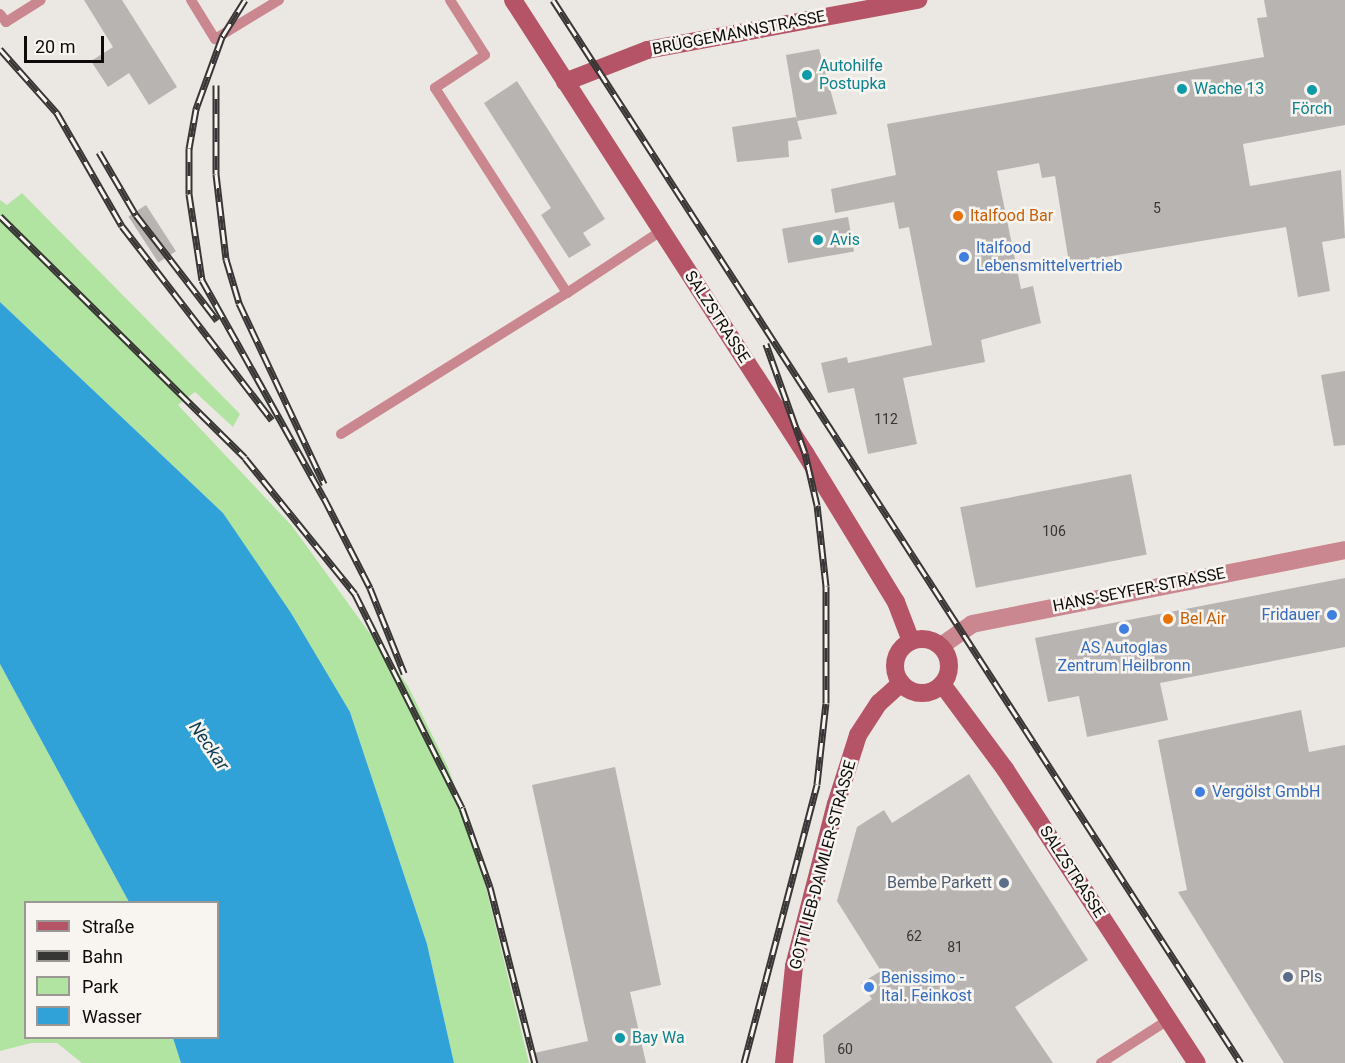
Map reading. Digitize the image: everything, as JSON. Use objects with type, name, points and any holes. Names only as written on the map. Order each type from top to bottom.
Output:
[{"type":"street","name":"SALZSTRASSE","points":[[513,0],[806,453],[896,602],[911,641]]},
{"type":"street","name":"BRÜGGEMANNSTRASSE","points":[[565,82],[647,50],[918,0]]},
{"type":"street","name":"HANS-SEYFER-STRASSE","points":[[941,646],[972,624],[1345,550]]},
{"type":"street","points":[[927,639],[941,646],[949,661],[942,684],[917,693],[901,683],[896,660],[911,641],[927,639]]},
{"type":"street","name":"GOTTLIEB-DAIMLER-STRASSE","points":[[784,1063],[794,966],[836,804],[858,735],[879,703],[901,683]]},
{"type":"street","name":"SALZSTRASSE","points":[[942,684],[1005,769],[1197,1063]]},
{"type":"lane","points":[[0,15],[6,22],[41,0]]},
{"type":"lane","points":[[191,0],[215,39],[279,0]]},
{"type":"lane","points":[[450,0],[485,55],[435,88],[567,293]]},
{"type":"lane","points":[[341,434],[567,293],[661,231]]},
{"type":"lane","points":[[1101,1063],[1168,1020]]},
{"type":"green space","points":[[22,193],[240,414],[233,427],[195,392],[178,405],[292,526],[408,686],[448,767],[475,843],[529,1063],[454,1063],[427,944],[350,712],[223,513],[0,302],[0,200],[7,205]]},
{"type":"green space","points":[[0,664],[128,901],[24,901],[24,1039],[173,1039],[181,1063],[82,1063],[57,1043],[31,1043],[0,1051]]},
{"type":"water","name":"Neckar","points":[[0,302],[223,513],[291,613],[350,712],[427,944],[454,1063],[181,1063],[173,1039],[219,1039],[219,901],[128,901],[0,664]]},
{"type":"building","points":[[84,0],[122,0],[177,87],[149,105],[129,73],[108,87],[91,61],[113,47]]},
{"type":"building","points":[[1264,0],[1345,0],[1345,125],[1243,144],[1250,186],[1341,170],[1345,238],[1322,242],[1330,291],[1298,297],[1286,227],[1069,263],[1055,176],[1042,178],[1039,163],[997,171],[1021,289],[1033,286],[1041,323],[981,340],[985,362],[903,378],[917,444],[868,454],[854,388],[828,393],[821,363],[847,357],[848,363],[932,345],[909,227],[899,229],[894,202],[835,213],[831,189],[896,175],[887,124],[1264,57],[1257,18],[1267,17]]},
{"type":"building","name":"Autohilfe Postupka","points":[[819,49],[837,114],[797,121],[786,55]]},
{"type":"building","points":[[517,81],[605,219],[583,233],[591,245],[569,258],[541,215],[551,208],[484,103]]},
{"type":"building","points":[[796,117],[802,139],[788,141],[789,157],[737,162],[732,127]]},
{"type":"building","points":[[146,205],[176,251],[158,263],[128,216]]},
{"type":"building","name":"Avis","points":[[848,217],[854,251],[788,263],[782,229]]},
{"type":"building","points":[[1345,371],[1345,445],[1334,446],[1321,375]]},
{"type":"building","points":[[1131,474],[1147,554],[976,588],[960,507]]},
{"type":"building","points":[[1345,578],[1345,647],[1160,683],[1168,720],[1087,737],[1079,696],[1048,702],[1035,638]]},
{"type":"building","points":[[1301,710],[1309,752],[1345,745],[1345,1063],[1284,1063],[1178,892],[1187,890],[1158,740]]},
{"type":"building","points":[[615,767],[661,985],[630,992],[646,1063],[531,1063],[530,1054],[588,1041],[532,785]]},
{"type":"building","points":[[969,774],[1088,960],[1015,1007],[1053,1063],[825,1063],[823,1035],[872,999],[861,983],[881,971],[837,901],[857,827],[884,810],[892,823]]},
{"type":"railway","points":[[245,0],[222,37],[196,109],[189,148],[189,194],[202,280],[324,498],[370,588],[404,673]]},
{"type":"railway","points":[[553,0],[1241,1063]]},
{"type":"railway","points":[[0,49],[57,113],[122,226],[272,420]]},
{"type":"railway","points":[[216,85],[216,174],[226,259],[239,303],[324,484]]},
{"type":"railway","points":[[99,152],[136,215],[217,320]]},
{"type":"railway","points":[[0,216],[245,458],[355,594],[462,808],[490,887],[535,1063]]},
{"type":"railway","points":[[744,1063],[817,784],[826,703],[826,586],[817,505],[805,453],[766,344]]},
{"type":"place","name":"Autohilfe Postupka","points":[[807,75]]},
{"type":"place","name":"Wache 13","points":[[1182,89]]},
{"type":"place","name":"Förch","points":[[1312,90]]},
{"type":"place","name":"Italfood Bar","points":[[958,216]]},
{"type":"place","name":"Avis","points":[[818,240]]},
{"type":"place","name":"Italfood Lebensmittelvertrieb","points":[[964,257]]},
{"type":"place","name":"Fridauer","points":[[1332,615]]},
{"type":"place","name":"Bel Air","points":[[1168,619]]},
{"type":"place","name":"AS Autoglas Zentrum Heilbronn","points":[[1124,629]]},
{"type":"place","name":"Vergölst GmbH","points":[[1200,792]]},
{"type":"place","name":"Bembe Parkett","points":[[1004,883]]},
{"type":"place","name":"Pls","points":[[1288,977]]},
{"type":"place","name":"Benissimo - Ital. Feinkost","points":[[869,987]]},
{"type":"place","name":"Bay Wa","points":[[620,1038]]}]
